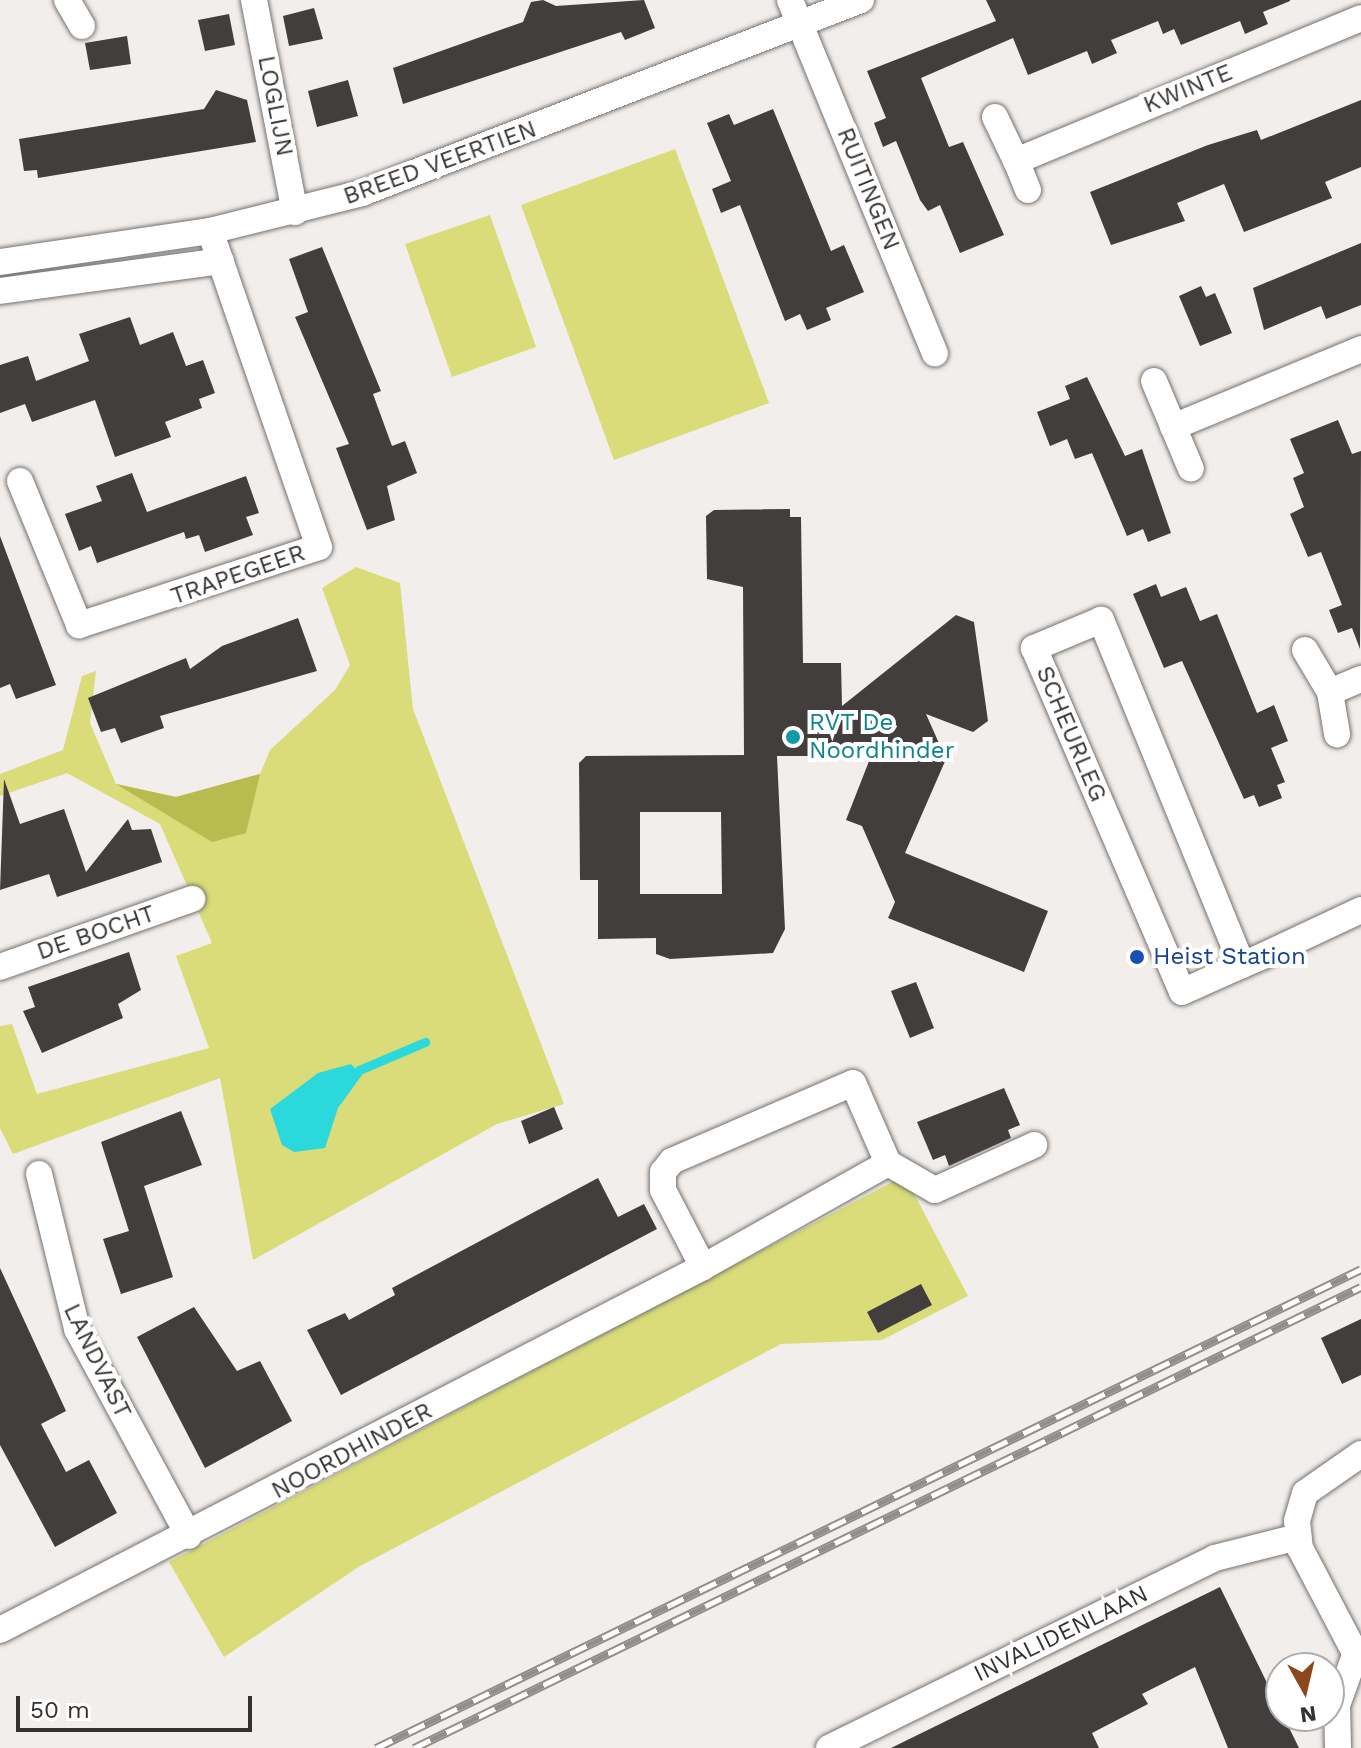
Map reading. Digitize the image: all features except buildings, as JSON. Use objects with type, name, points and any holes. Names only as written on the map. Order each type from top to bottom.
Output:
[{"type":"street","points":[[67,0],[82,26]]},
{"type":"street","name":"LOGLIJN","points":[[254,0],[295,212]]},
{"type":"street","name":"RUITINGEN","points":[[790,0],[935,353]]},
{"type":"street","name":"BREED VEERTIEN","points":[[0,262],[210,231],[295,212],[423,173],[861,0]]},
{"type":"street","name":"KWINTE","points":[[1016,161],[1361,18]]},
{"type":"street","points":[[995,117],[1028,190]]},
{"type":"street","name":"TRAPEGEER","points":[[20,481],[79,625],[319,547],[210,231]]},
{"type":"street","points":[[0,291],[221,261]]},
{"type":"street","points":[[1173,427],[1361,349]]},
{"type":"street","points":[[1154,381],[1191,469]]},
{"type":"street","name":"SCHEURLEG","points":[[1242,965],[1101,620],[1034,648],[1182,992],[1242,965],[1361,910]]},
{"type":"street","points":[[1305,650],[1330,692],[1337,734]]},
{"type":"street","points":[[1330,692],[1361,679]]},
{"type":"street","name":"DE BOCHT","points":[[0,967],[192,899]]},
{"type":"street","points":[[703,1267],[663,1190],[663,1172],[672,1161],[853,1083],[888,1163],[935,1190],[1034,1145]]},
{"type":"street","name":"NOORDHINDER","points":[[0,1630],[189,1536],[703,1267],[888,1163]]},
{"type":"street","name":"LANDVAST","points":[[39,1174],[77,1329],[189,1536]]},
{"type":"street","points":[[1338,1748],[1337,1705],[1358,1661],[1298,1537],[1305,1493],[1361,1454]]},
{"type":"street","name":"INVALIDENLAAN","points":[[829,1748],[1215,1558],[1298,1537]]},
{"type":"green space","points":[[675,149],[769,403],[614,460],[521,205]]},
{"type":"green space","points":[[490,215],[536,347],[452,377],[405,244]]},
{"type":"green space","points":[[356,567],[400,583],[413,709],[564,1104],[497,1124],[253,1260],[220,1078],[13,1154],[0,1128],[0,1026],[12,1024],[37,1094],[209,1048],[176,956],[212,943],[160,824],[67,773],[0,796],[0,774],[63,750],[82,676],[96,671],[90,723],[116,784],[176,797],[260,774],[270,750],[335,690],[350,665],[322,588]]},
{"type":"green space","points":[[896,1180],[911,1188],[968,1296],[882,1340],[781,1344],[360,1566],[224,1657],[169,1562]]},
{"type":"shaded area","points":[[260,774],[246,833],[212,842],[116,784],[176,797]]},
{"type":"water","points":[[351,1064],[362,1075],[338,1108],[325,1148],[294,1152],[282,1145],[270,1109],[318,1073]]},
{"type":"waterway","points":[[359,1070],[425,1042]]},
{"type":"railway","points":[[376,1748],[1361,1269]]},
{"type":"railway","points":[[414,1748],[1361,1287]]},
{"type":"place","name":"RVT De Noordhinder","points":[[793,737]]},
{"type":"place","name":"Heist Station","points":[[1137,957]]}]
